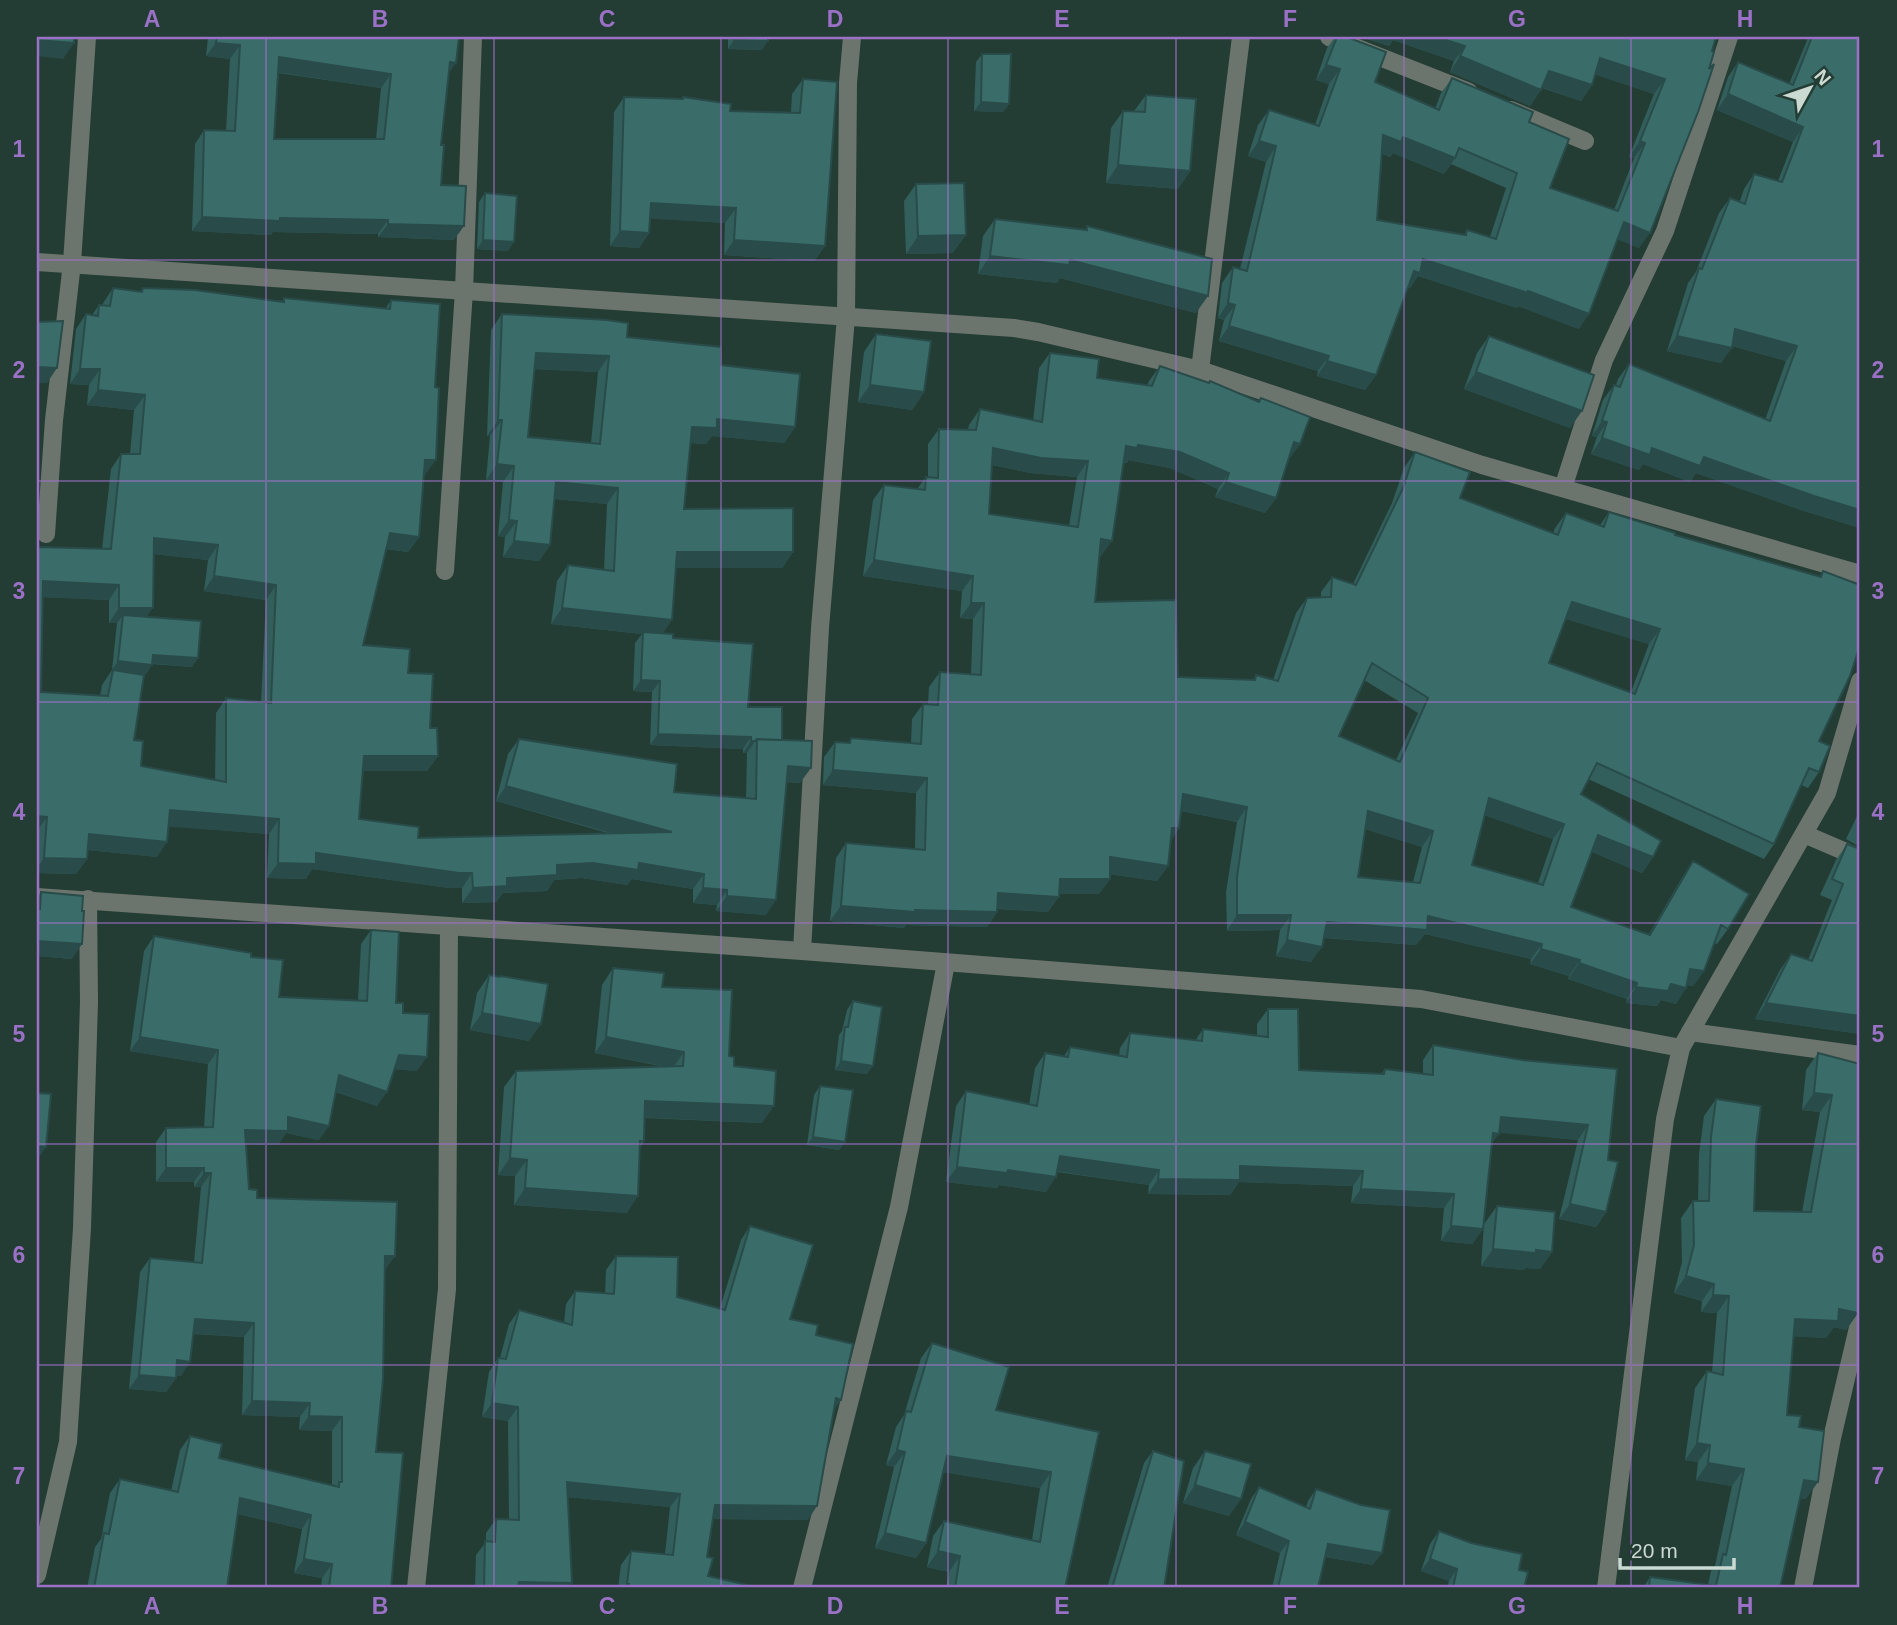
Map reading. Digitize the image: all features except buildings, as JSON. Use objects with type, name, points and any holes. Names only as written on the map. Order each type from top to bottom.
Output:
[{"type":"street","points":[[46,534],[54,421],[72,263],[87,37]]},
{"type":"street","points":[[445,571],[464,291],[472,37]]},
{"type":"street","points":[[802,951],[820,628],[846,317],[848,83],[852,37]]},
{"type":"street","points":[[1200,370],[1241,37]]},
{"type":"street","points":[[1329,37],[1585,141]]},
{"type":"street","points":[[1563,488],[1604,360],[1665,231],[1729,37]]},
{"type":"street","points":[[37,262],[1014,328],[1200,370],[1482,465],[1860,574]]},
{"type":"street","points":[[1606,1588],[1665,1119],[1685,1040],[1827,793],[1860,681]]},
{"type":"street","points":[[1804,834],[1860,858]]},
{"type":"street","points":[[37,897],[802,951],[1421,999],[1685,1040],[1860,1055]]},
{"type":"street","points":[[37,1575],[68,1442],[82,1228],[89,1002],[88,899]]},
{"type":"street","points":[[416,1588],[447,1289],[449,927]]},
{"type":"street","points":[[802,1588],[899,1207],[946,963]]},
{"type":"street","points":[[1803,1588],[1832,1438],[1860,1319]]}]
